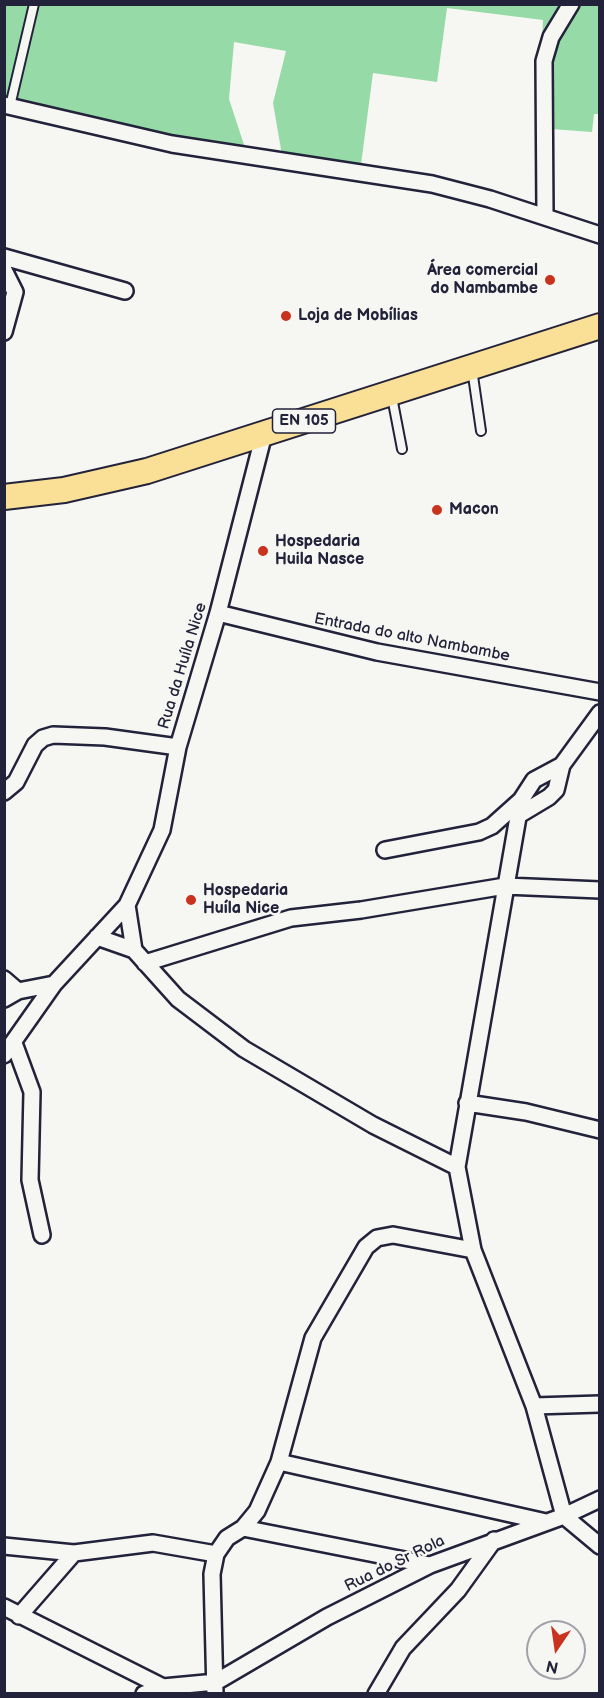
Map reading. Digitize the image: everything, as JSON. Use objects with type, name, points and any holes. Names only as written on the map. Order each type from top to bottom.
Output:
[{"type":"main road","name":"EN 105","points":[[4,498],[64,490],[147,471],[600,326]]},
{"type":"street","points":[[545,217],[544,61],[551,37],[571,4]]},
{"type":"street","points":[[7,105],[172,144],[432,184],[490,199],[600,235]]},
{"type":"street","points":[[4,257],[125,291]]},
{"type":"street","points":[[4,270],[15,292],[4,332]]},
{"type":"street","name":"Rua da Huíla Nice","points":[[9,1049],[54,984],[126,905],[162,830],[178,747],[219,613],[264,434]]},
{"type":"street","name":"Entrada do alto Nambambe","points":[[219,613],[377,652],[600,692]]},
{"type":"street","points":[[385,850],[479,832],[520,808],[549,797],[558,784],[562,765],[600,713]]},
{"type":"street","points":[[4,792],[16,782],[34,745],[43,738],[53,735],[105,737],[178,747]]},
{"type":"street","points":[[562,765],[534,780],[520,808],[457,1167],[473,1251],[534,1407],[564,1516],[600,1546]]},
{"type":"street","points":[[145,963],[291,918],[361,910],[505,886],[600,890]]},
{"type":"street","points":[[126,905],[134,950]]},
{"type":"street","points":[[98,937],[134,950],[178,999],[244,1048],[373,1125],[457,1167]]},
{"type":"street","points":[[4,979],[18,991]]},
{"type":"street","points":[[4,999],[18,991],[54,984]]},
{"type":"street","points":[[9,1049],[32,1092],[30,1180],[42,1235]]},
{"type":"street","points":[[467,1103],[526,1112],[600,1130]]},
{"type":"street","points":[[144,1694],[163,1687],[215,1688],[212,1574],[216,1554],[227,1538],[243,1527],[257,1511],[279,1462],[313,1338],[366,1247],[377,1238],[393,1235],[473,1251]]},
{"type":"street","points":[[534,1407],[600,1404]]},
{"type":"street","points":[[279,1462],[547,1522]]},
{"type":"street","name":"Rua do Sr Rola","points":[[215,1688],[327,1617],[430,1565],[564,1516],[600,1499]]},
{"type":"street","points":[[243,1527],[430,1565]]},
{"type":"street","points":[[376,1694],[403,1648],[458,1590],[494,1540]]},
{"type":"street","points":[[4,1546],[74,1553],[153,1543],[216,1554]]},
{"type":"street","points":[[19,1616],[74,1553]]},
{"type":"street","points":[[4,1607],[163,1687]]},
{"type":"lane","points":[[7,105],[33,4]]},
{"type":"lane","points":[[472,367],[482,431]]},
{"type":"lane","points":[[391,393],[402,449]]},
{"type":"green space","points":[[5,5],[599,5],[599,114],[594,114],[592,132],[538,128],[543,20],[447,8],[437,82],[373,73],[360,172],[283,161],[273,103],[286,51],[234,42],[229,99],[248,157],[5,105]]},
{"type":"place","name":"Área comercial do Nambambe","points":[[550,280]]},
{"type":"place","name":"Loja de Mobílias","points":[[286,316]]},
{"type":"place","name":"Macon","points":[[437,510]]},
{"type":"place","name":"Hospedaria Huila Nasce","points":[[263,551]]},
{"type":"place","name":"Hospedaria Huíla Nice","points":[[191,900]]}]
